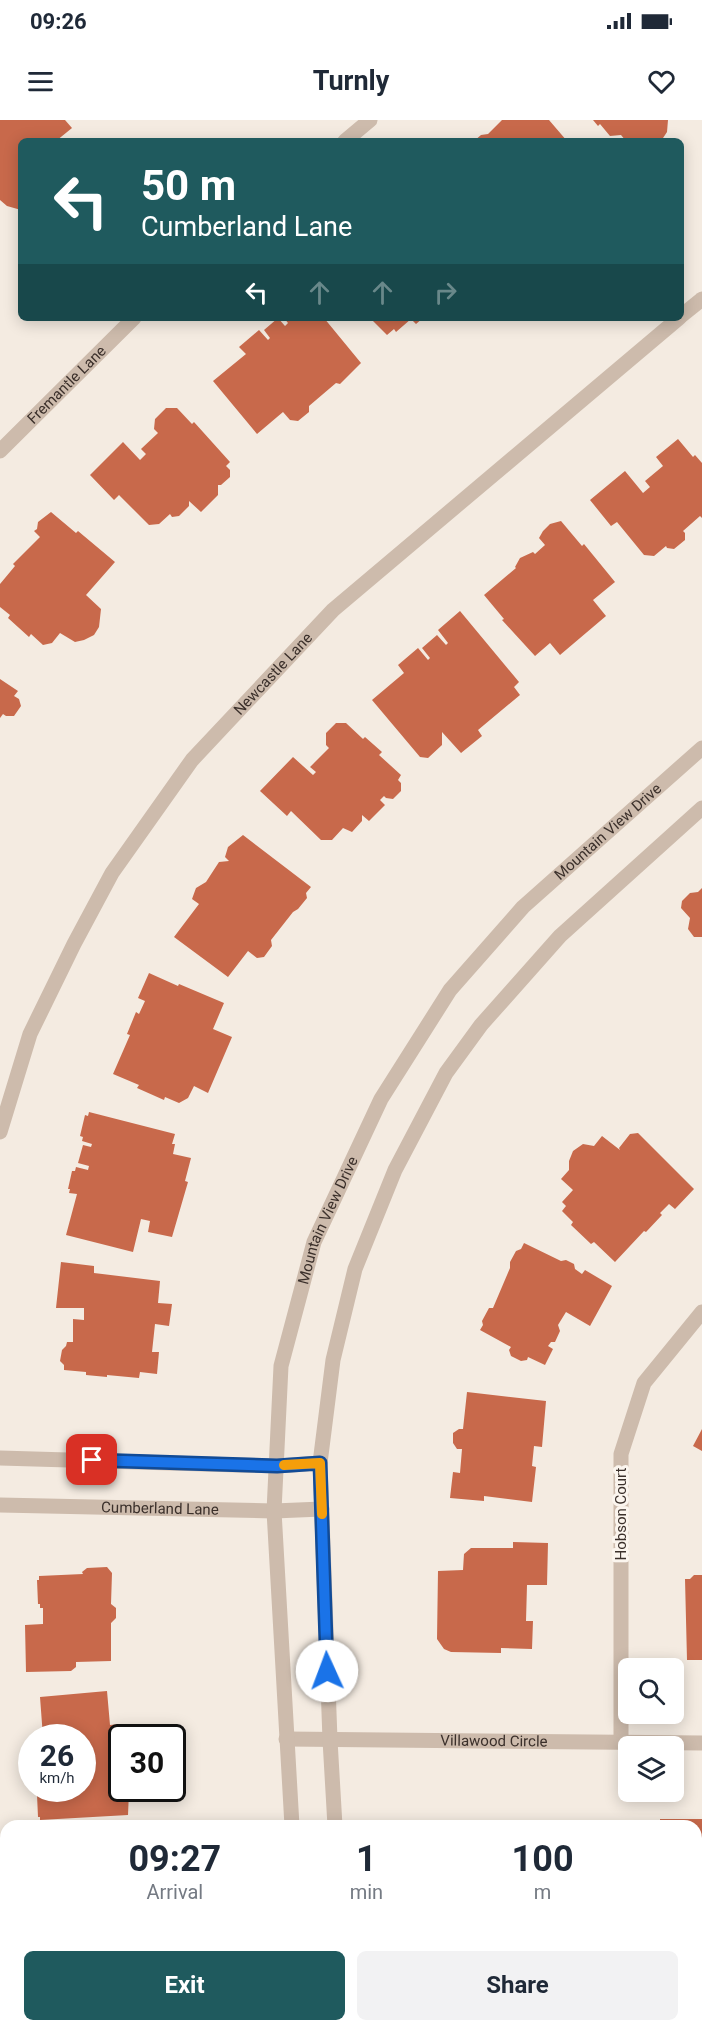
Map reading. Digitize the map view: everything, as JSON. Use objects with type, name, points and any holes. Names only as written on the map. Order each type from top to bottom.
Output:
[{"type":"street","points":[[349,138],[370,120]]},
{"type":"street","name":"Newcastle Lane","points":[[684,314],[702,299]]},
{"type":"street","name":"Fremantle Lane","points":[[0,451],[131,321]]},
{"type":"street","name":"Newcastle Lane","points":[[0,1132],[30,1034],[74,944],[112,873],[192,760],[333,610],[675,321]]},
{"type":"street","name":"Mountain View Drive","points":[[292,1820],[274,1511],[281,1366],[314,1242],[381,1099],[450,990],[523,907],[702,748]]},
{"type":"street","points":[[335,1820],[320,1463],[333,1360],[355,1269],[395,1170],[446,1073],[481,1025],[560,936],[702,808]]},
{"type":"street","name":"Hobson Court","points":[[621,1736],[621,1454],[644,1383],[702,1312]]},
{"type":"street","points":[[0,1458],[277,1466],[320,1463]]},
{"type":"street","name":"Cumberland Lane","points":[[0,1505],[274,1511],[322,1509]]},
{"type":"street","name":"Villawood Circle","points":[[286,1739],[618,1741]]},
{"type":"street","name":"Villawood Circle","points":[[684,1743],[702,1743]]},
{"type":"building","points":[[0,120],[65,120],[72,128],[60,138],[18,138],[18,209],[7,206],[0,200]]},
{"type":"building","points":[[502,120],[549,120],[564,138],[478,138],[488,134]]},
{"type":"building","points":[[593,120],[668,120],[667,132],[663,138],[610,136],[600,124],[598,126]]},
{"type":"building","points":[[274,321],[281,321],[285,326],[288,323],[286,321],[326,321],[361,363],[340,384],[336,383],[309,406],[309,412],[298,421],[290,420],[283,412],[257,434],[213,381],[246,354],[239,347],[259,330],[268,340],[270,338],[264,330]]},
{"type":"building","points":[[373,321],[409,321],[396,332],[394,329],[387,335]]},
{"type":"building","points":[[166,408],[177,408],[192,424],[194,422],[230,462],[226,466],[230,470],[230,477],[218,485],[218,495],[201,512],[189,501],[189,506],[179,516],[172,517],[170,514],[159,524],[149,525],[119,495],[114,500],[90,475],[123,442],[140,460],[146,454],[141,449],[158,433],[154,429],[155,419]]},
{"type":"building","points":[[678,439],[693,457],[695,455],[702,463],[702,518],[700,516],[683,531],[685,540],[674,549],[666,546],[654,556],[644,555],[617,522],[611,526],[590,500],[625,471],[643,493],[650,487],[645,481],[663,466],[656,457]]},
{"type":"building","points":[[51,512],[115,562],[86,595],[101,609],[99,627],[94,635],[75,642],[60,633],[52,643],[43,645],[31,634],[29,637],[8,618],[10,615],[0,607],[0,584],[15,566],[13,564],[40,537],[34,531],[37,529],[38,522]]},
{"type":"building","points":[[561,521],[582,546],[584,544],[615,582],[593,600],[606,616],[560,655],[550,643],[535,656],[502,620],[504,619],[484,595],[516,568],[520,558],[533,552],[535,554],[545,545],[539,538],[543,531],[550,524]]},
{"type":"building","points":[[460,611],[519,682],[514,687],[520,695],[478,730],[482,736],[461,753],[442,732],[442,745],[428,758],[420,757],[372,700],[404,673],[398,665],[418,648],[428,660],[430,658],[422,648],[437,635],[446,645],[448,643],[438,630]]},
{"type":"building","points":[[0,679],[18,691],[14,696],[19,699],[21,706],[14,716],[3,714],[0,718]]},
{"type":"building","points":[[336,723],[346,723],[382,752],[379,755],[401,775],[398,780],[401,783],[401,791],[393,799],[384,796],[380,800],[385,805],[369,821],[362,815],[362,821],[352,832],[343,828],[332,840],[321,840],[291,811],[287,816],[260,791],[293,757],[313,775],[316,772],[310,767],[329,748],[326,745],[326,733]]},
{"type":"building","points":[[243,835],[311,887],[306,893],[307,898],[271,940],[272,946],[264,957],[257,958],[248,951],[228,977],[174,937],[199,904],[192,899],[196,888],[206,882],[219,862],[229,861],[225,857],[228,847]]},
{"type":"building","points":[[702,888],[702,937],[694,937],[688,929],[690,918],[681,908],[682,901],[690,893],[698,892]]},
{"type":"building","points":[[149,973],[224,1003],[213,1029],[232,1037],[208,1093],[194,1086],[188,1098],[179,1103],[165,1097],[164,1100],[137,1088],[139,1085],[113,1074],[130,1035],[127,1034],[136,1012],[139,1014],[145,1001],[138,998]]},
{"type":"building","points":[[89,1112],[175,1134],[172,1144],[175,1144],[173,1154],[191,1158],[185,1181],[188,1182],[172,1237],[148,1232],[150,1221],[141,1219],[133,1252],[66,1235],[77,1194],[69,1193],[70,1189],[68,1189],[72,1171],[75,1171],[76,1167],[88,1170],[89,1166],[78,1163],[83,1145],[91,1147],[92,1144],[82,1141],[83,1137],[80,1136],[85,1115],[88,1116]]},
{"type":"building","points":[[638,1133],[694,1189],[675,1209],[669,1204],[660,1213],[662,1215],[615,1262],[571,1225],[573,1222],[562,1211],[566,1206],[562,1202],[573,1190],[561,1179],[569,1170],[569,1161],[573,1151],[583,1144],[594,1146],[602,1136],[620,1150],[619,1148],[630,1134]]},
{"type":"building","points":[[524,1243],[561,1261],[566,1260],[574,1264],[575,1269],[582,1274],[585,1270],[612,1286],[590,1326],[566,1312],[558,1325],[560,1331],[555,1342],[551,1342],[548,1346],[553,1349],[545,1365],[528,1357],[527,1360],[521,1361],[511,1356],[509,1350],[511,1347],[480,1330],[489,1308],[493,1308],[510,1268],[510,1262]]},
{"type":"building","points":[[61,1262],[94,1266],[94,1273],[160,1281],[158,1303],[172,1304],[169,1326],[155,1324],[152,1352],[159,1352],[157,1374],[140,1372],[139,1378],[107,1375],[107,1377],[64,1370],[64,1365],[60,1361],[62,1350],[67,1342],[73,1342],[73,1319],[84,1320],[84,1308],[56,1308]]},
{"type":"building","points":[[467,1392],[546,1401],[542,1447],[534,1446],[532,1466],[536,1467],[532,1502],[484,1496],[484,1501],[450,1498],[453,1472],[460,1473],[462,1449],[457,1449],[453,1443],[453,1433],[463,1429]]},
{"type":"building","points":[[702,1429],[702,1451],[693,1446]]},
{"type":"building","points":[[513,1542],[548,1543],[547,1585],[527,1585],[526,1621],[533,1621],[532,1649],[501,1648],[501,1653],[451,1652],[444,1649],[437,1639],[438,1571],[463,1570],[464,1554],[471,1548],[513,1548]]},
{"type":"building","points":[[107,1567],[112,1573],[111,1604],[116,1608],[116,1618],[111,1623],[111,1661],[76,1662],[76,1667],[71,1671],[26,1672],[25,1625],[43,1624],[43,1608],[40,1608],[38,1604],[37,1580],[39,1576],[83,1574],[82,1572],[87,1568]]},
{"type":"building","points":[[694,1575],[702,1575],[702,1660],[687,1660],[685,1579],[690,1579]]},
{"type":"building","points":[[107,1691],[110,1724],[108,1724],[108,1802],[129,1802],[128,1815],[40,1820],[37,1802],[96,1802],[96,1724],[42,1724],[40,1697]]},
{"type":"building","points":[[660,1819],[702,1819],[702,1820]]},
{"type":"slow traffic","points":[[284,1465],[320,1463],[322,1514]]},
{"type":"route","points":[[92,1460],[277,1466],[320,1463],[327,1671]]}]
